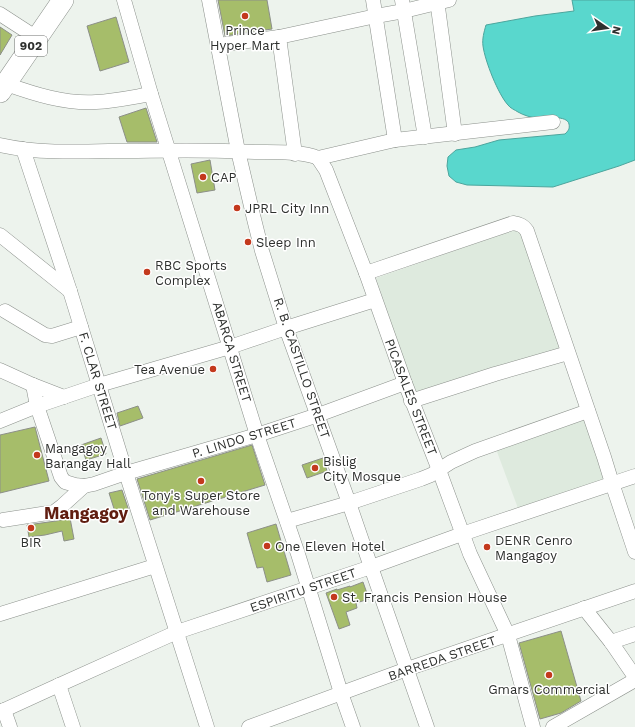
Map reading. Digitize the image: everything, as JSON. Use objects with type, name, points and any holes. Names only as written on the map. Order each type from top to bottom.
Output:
[{"type":"highway","name":"902","points":[[2,81],[31,35],[47,0]]},
{"type":"highway","name":"902","points":[[31,35],[63,0]]},
{"type":"street","name":"ABARCA STREET","points":[[124,0],[151,94],[170,151],[257,435],[287,521],[353,727]]},
{"type":"street","name":"R. B. CASTILLO STREET","points":[[209,0],[238,151],[262,251],[286,328],[427,727]]},
{"type":"street","points":[[373,0],[395,140]]},
{"type":"street","points":[[218,45],[279,37],[376,16],[403,5],[442,1],[455,134]]},
{"type":"street","points":[[403,5],[425,138]]},
{"type":"street","points":[[0,14],[31,35]]},
{"type":"street","points":[[279,37],[295,154]]},
{"type":"street","points":[[2,81],[45,96],[78,102],[97,102],[151,94]]},
{"type":"street","points":[[0,146],[73,152],[238,151],[312,155],[318,158],[395,140],[425,138],[554,122]]},
{"type":"street","name":"F. CLAR STREET","points":[[24,149],[207,727]]},
{"type":"street","name":"PICASALES STREET","points":[[318,158],[326,170],[366,273],[411,400],[439,470],[462,534],[472,559],[508,635],[533,727]]},
{"type":"street","points":[[366,273],[513,223],[524,226],[588,410],[635,552]]},
{"type":"street","points":[[0,235],[70,291]]},
{"type":"street","points":[[0,421],[37,406],[99,385],[230,347],[375,300]]},
{"type":"street","points":[[5,311],[45,335],[52,336],[81,327]]},
{"type":"street","points":[[411,400],[568,353]]},
{"type":"street","points":[[0,370],[64,397]]},
{"type":"street","name":"P. LINDO STREET","points":[[84,486],[257,435],[318,415],[405,383]]},
{"type":"street","points":[[33,385],[37,406],[63,480],[68,483],[84,486]]},
{"type":"street","points":[[287,521],[349,503],[421,479],[451,462],[475,451],[588,410]]},
{"type":"street","name":"ESPIRITU STREET","points":[[2,711],[177,632],[635,476]]},
{"type":"street","points":[[3,520],[54,512],[84,486]]},
{"type":"street","points":[[0,614],[155,566]]},
{"type":"street","name":"BARREDA STREET","points":[[249,727],[407,669],[635,591]]},
{"type":"street","points":[[584,608],[612,642],[635,677]]},
{"type":"street","points":[[612,642],[635,634]]},
{"type":"street","points":[[553,727],[635,680]]},
{"type":"street","points":[[59,685],[72,727]]},
{"type":"street","points":[[2,711],[10,727]]},
{"type":"shaded area","points":[[520,228],[565,352],[417,398],[376,278]]},
{"type":"shaded area","points":[[587,415],[608,480],[519,511],[496,449]]},
{"type":"water","points":[[572,0],[635,0],[635,160],[553,187],[467,185],[456,182],[449,176],[447,166],[448,157],[456,150],[475,147],[499,140],[565,134],[568,131],[569,124],[564,119],[530,117],[509,106],[504,100],[492,77],[484,52],[483,41],[486,25],[574,11]]},
{"type":"building","name":"Prince Hyper Mart","points":[[218,0],[267,0],[272,29],[225,36]]},
{"type":"building","points":[[116,17],[129,62],[100,71],[87,26]]},
{"type":"building","points":[[0,27],[12,35],[0,55]]},
{"type":"building","points":[[146,108],[157,142],[127,142],[119,117]]},
{"type":"building","name":"CAP","points":[[210,160],[215,190],[197,193],[191,164]]},
{"type":"building","points":[[138,406],[143,418],[120,426],[117,413]]},
{"type":"building","points":[[35,427],[49,481],[0,493],[0,435]]},
{"type":"building","points":[[101,438],[106,454],[86,460],[81,445]]},
{"type":"building","name":"Tony's Super Store and Warehouse","points":[[252,445],[265,485],[150,520],[137,479]]},
{"type":"building","name":"Bislig City Mosque","points":[[323,458],[327,471],[307,478],[302,465]]},
{"type":"building","points":[[122,490],[129,511],[116,515],[109,493]]},
{"type":"building","points":[[70,518],[74,539],[64,541],[62,531],[29,537],[27,525]]},
{"type":"building","name":"One Eleven Hotel","points":[[276,524],[291,575],[267,582],[263,567],[257,568],[247,533]]},
{"type":"building","points":[[363,582],[369,599],[356,603],[357,608],[346,612],[350,625],[339,629],[326,593]]},
{"type":"building","name":"Gmars Commercial","points":[[561,631],[581,701],[561,713],[540,719],[519,643]]},
{"type":"place","name":"Prince Hyper Mart","points":[[245,16]]},
{"type":"place","name":"CAP","points":[[203,177]]},
{"type":"place","name":"JPRL City Inn","points":[[237,208]]},
{"type":"place","name":"Sleep Inn","points":[[248,242]]},
{"type":"place","name":"RBC Sports Complex","points":[[147,272]]},
{"type":"place","name":"Tea Avenue","points":[[213,369]]},
{"type":"place","name":"Mangagoy Barangay Hall","points":[[37,455]]},
{"type":"place","name":"Bislig City Mosque","points":[[315,468]]},
{"type":"place","name":"Tony's Super Store and Warehouse","points":[[201,481]]},
{"type":"place","name":"BIR","points":[[31,528]]},
{"type":"place","name":"One Eleven Hotel","points":[[267,546]]},
{"type":"place","name":"DENR Cenro Mangagoy","points":[[487,547]]},
{"type":"place","name":"St. Francis Pension House","points":[[334,597]]},
{"type":"place","name":"Gmars Commercial","points":[[549,675]]},
{"type":"district","name":"Mangagoy","points":[[86,513]]}]
